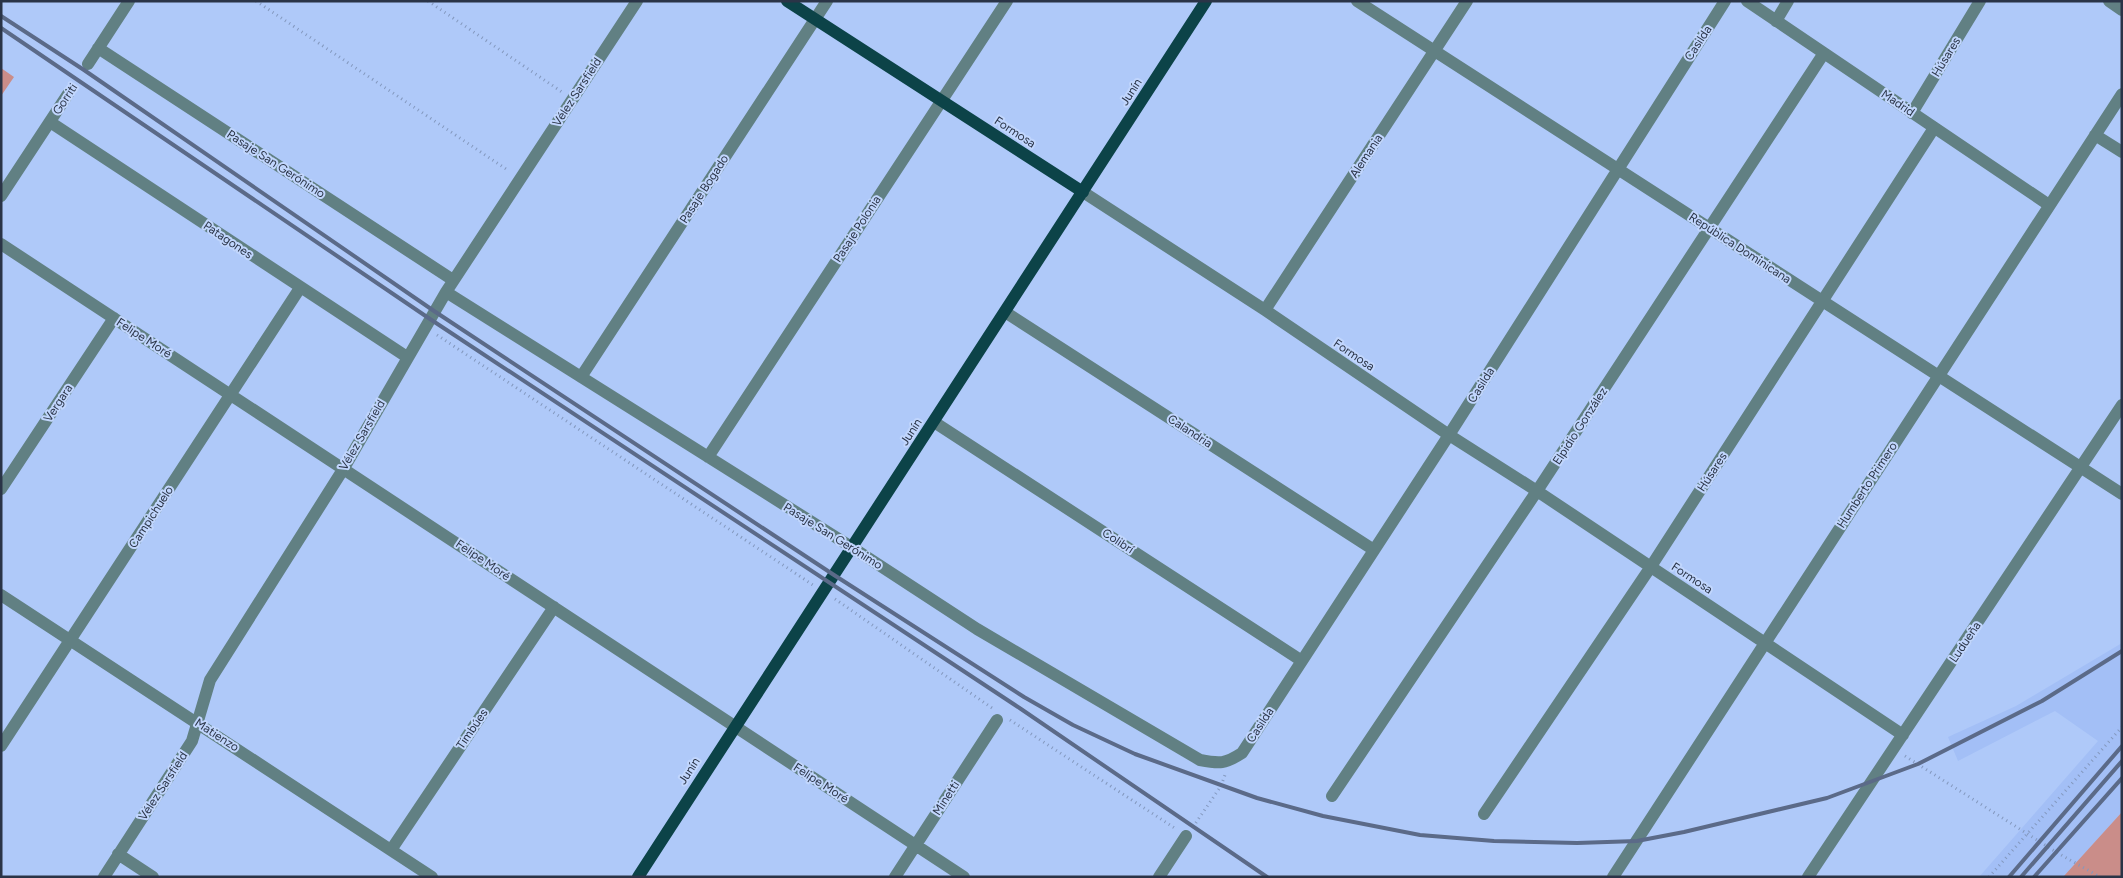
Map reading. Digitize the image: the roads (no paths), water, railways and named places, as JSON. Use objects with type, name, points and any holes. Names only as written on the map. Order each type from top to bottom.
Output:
[{"type":"main road","name":"Formosa","points":[[787,1],[1083,192]]},
{"type":"main road","name":"Junín","points":[[638,877],[1206,1]]},
{"type":"street","points":[[88,64],[129,1]]},
{"type":"street","name":"Vélez Sarsfield","points":[[104,877],[192,741],[210,680],[344,468],[425,326],[453,280],[637,1]]},
{"type":"street","name":"Pasaje Bogado","points":[[581,377],[827,1]]},
{"type":"street","name":"Pasaje Polonia","points":[[708,457],[1007,1]]},
{"type":"street","name":"República Dominicana","points":[[1358,1],[2122,494]]},
{"type":"street","name":"Alemania","points":[[1265,310],[1467,1]]},
{"type":"street","name":"Casilda","points":[[1228,762],[1242,753],[1449,436],[1725,1]]},
{"type":"street","name":"Madrid","points":[[1747,1],[2049,205]]},
{"type":"street","points":[[1776,21],[1788,1]]},
{"type":"street","name":"Húsares","points":[[1912,113],[1980,1]]},
{"type":"street","points":[[2109,1],[2122,10]]},
{"type":"street","name":"Pasaje San Gerónimo","points":[[98,48],[453,280]]},
{"type":"street","name":"Elpidio González","points":[[1332,796],[1537,491],[1824,53]]},
{"type":"street","name":"Gorriti","points":[[1,196],[68,94]]},
{"type":"street","name":"Humberto Primero","points":[[1613,877],[2122,94]]},
{"type":"street","name":"Patagones","points":[[50,122],[300,288],[408,357]]},
{"type":"street","name":"Húsares","points":[[1484,814],[1650,568],[1934,128]]},
{"type":"street","points":[[2095,135],[2122,152]]},
{"type":"street","name":"Formosa","points":[[1083,192],[1265,310],[1449,436],[1537,491],[1903,735]]},
{"type":"street","name":"Felipe Moré","points":[[1,244],[964,877]]},
{"type":"street","name":"Campichuelo","points":[[1,746],[300,288]]},
{"type":"street","name":"Pasaje San Gerónimo","points":[[446,292],[853,548],[977,629],[1200,760],[1214,763],[1228,762]]},
{"type":"street","name":"Calandria","points":[[1006,312],[1374,550]]},
{"type":"street","name":"Vergara","points":[[1,488],[114,318]]},
{"type":"street","name":"Ludueña","points":[[1808,877],[2122,406]]},
{"type":"street","name":"Colibrí","points":[[934,422],[1302,661]]},
{"type":"street","name":"Matienzo","points":[[1,595],[432,877]]},
{"type":"street","name":"Timbúes","points":[[391,850],[554,607]]},
{"type":"street","name":"Minetti","points":[[895,877],[1001,717]]},
{"type":"street","points":[[1159,877],[1186,836]]},
{"type":"street","points":[[118,854],[153,877]]},
{"type":"railway","points":[[1,16],[84,70],[434,311],[834,575],[1024,697],[1073,725],[1135,754],[1257,798],[1323,816],[1420,835],[1494,841],[1577,843],[1637,841],[1684,832],[1827,798],[1918,764],[2042,701],[2122,651]]},
{"type":"railway","points":[[1,28],[430,319],[1021,709],[1267,877]]},
{"type":"railway","points":[[2009,877],[2122,746]]},
{"type":"railway","points":[[2021,877],[2122,761]]},
{"type":"railway","points":[[2034,877],[2122,778]]}]
